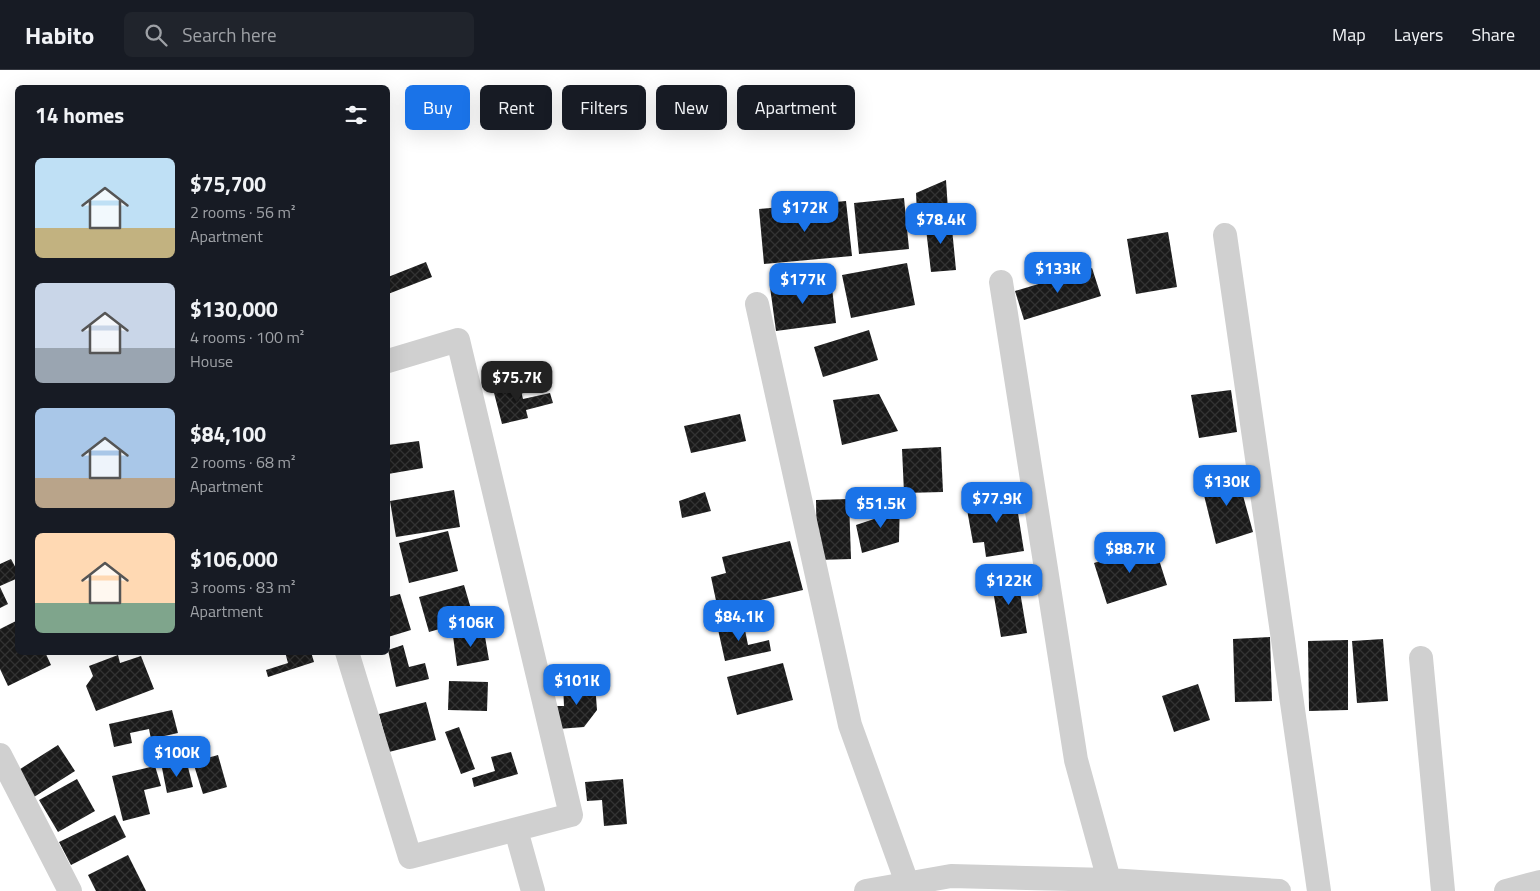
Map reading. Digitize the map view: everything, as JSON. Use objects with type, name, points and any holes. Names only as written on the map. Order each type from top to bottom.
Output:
[{"type":"street","points":[[1225,236],[1319,891]]},
{"type":"street","points":[[1001,282],[1076,760],[1109,880]]},
{"type":"street","points":[[757,304],[850,725],[908,887]]},
{"type":"street","points":[[348,655],[410,857],[571,815],[458,340],[390,360]]},
{"type":"street","points":[[1421,658],[1444,891]]},
{"type":"street","points":[[0,756],[70,891]]},
{"type":"street","points":[[516,830],[533,891]]},
{"type":"street","points":[[866,891],[908,887],[951,876],[1109,880],[1279,891]]},
{"type":"street","points":[[1506,891],[1540,882]]},
{"type":"building","points":[[946,180],[948,210],[917,213],[916,193]]},
{"type":"building","points":[[904,198],[909,249],[859,254],[854,203]]},
{"type":"building","points":[[846,201],[852,256],[764,264],[759,209]]},
{"type":"building","points":[[951,218],[956,270],[931,272],[925,220]]},
{"type":"building","points":[[1168,232],[1177,287],[1136,294],[1127,239]]},
{"type":"building","points":[[426,262],[432,277],[390,293],[390,276]]},
{"type":"building","points":[[907,263],[915,305],[851,318],[842,275]]},
{"type":"building","points":[[1092,268],[1101,296],[1024,320],[1015,291]]},
{"type":"building","points":[[831,279],[836,323],[776,331],[770,287]]},
{"type":"building","points":[[869,330],[878,360],[823,377],[814,347]]},
{"type":"building","points":[[519,383],[523,399],[550,393],[553,403],[526,410],[528,418],[502,424],[493,389]]},
{"type":"building","points":[[1231,390],[1237,432],[1199,438],[1191,395]]},
{"type":"building","points":[[879,394],[898,431],[842,445],[833,400]]},
{"type":"building","points":[[740,414],[746,441],[691,453],[684,426]]},
{"type":"building","points":[[419,441],[423,468],[390,474],[390,445]]},
{"type":"building","points":[[941,447],[943,492],[904,493],[902,449]]},
{"type":"building","points":[[1236,470],[1253,532],[1216,544],[1201,483]]},
{"type":"building","points":[[1013,482],[1024,551],[986,557],[984,542],[973,543],[966,504],[1003,499],[1001,484]]},
{"type":"building","points":[[454,490],[460,527],[396,537],[390,501]]},
{"type":"building","points":[[705,492],[711,511],[682,518],[679,501]]},
{"type":"building","points":[[900,497],[899,542],[862,553],[856,525],[886,515],[887,501]]},
{"type":"building","points":[[849,499],[851,559],[817,560],[816,500]]},
{"type":"building","points":[[448,531],[458,571],[409,583],[399,543]]},
{"type":"building","points":[[790,541],[803,590],[718,610],[711,577],[726,573],[722,557]]},
{"type":"building","points":[[1154,544],[1167,585],[1107,604],[1094,563]]},
{"type":"building","points":[[11,559],[15,566],[15,579],[0,586],[0,564]]},
{"type":"building","points":[[1017,574],[1027,633],[1001,637],[991,579]]},
{"type":"building","points":[[464,585],[474,619],[429,632],[419,597]]},
{"type":"building","points":[[0,587],[8,604],[0,608]]},
{"type":"building","points":[[400,594],[411,630],[390,636],[390,596]]},
{"type":"building","points":[[743,620],[748,645],[769,640],[771,651],[725,661],[717,625]]},
{"type":"building","points":[[15,622],[15,655],[46,655],[51,665],[8,686],[0,669],[0,629]]},
{"type":"building","points":[[484,631],[489,660],[457,666],[453,636]]},
{"type":"building","points":[[1270,637],[1272,701],[1235,702],[1233,639]]},
{"type":"building","points":[[1383,639],[1388,701],[1357,703],[1352,641]]},
{"type":"building","points":[[1348,640],[1348,710],[1309,711],[1308,641]]},
{"type":"building","points":[[403,645],[409,667],[425,663],[429,679],[396,687],[389,655],[390,649]]},
{"type":"building","points":[[118,655],[120,663],[141,656],[154,689],[96,711],[86,686],[93,676],[89,666]]},
{"type":"building","points":[[286,655],[312,655],[314,662],[268,677],[266,670],[288,663]]},
{"type":"building","points":[[783,663],[793,700],[737,715],[727,677]]},
{"type":"building","points":[[449,681],[488,682],[487,711],[448,710]]},
{"type":"building","points":[[595,683],[597,710],[584,727],[558,729],[556,706],[564,706],[563,685]]},
{"type":"building","points":[[1198,684],[1210,720],[1174,732],[1162,696]]},
{"type":"building","points":[[426,702],[436,740],[389,752],[379,714]]},
{"type":"building","points":[[172,710],[178,733],[151,739],[149,729],[130,733],[132,743],[114,747],[109,724]]},
{"type":"building","points":[[459,727],[475,769],[461,774],[445,732]]},
{"type":"building","points":[[58,745],[75,771],[34,797],[17,771]]},
{"type":"building","points":[[511,752],[518,774],[474,787],[472,778],[495,771],[491,757]]},
{"type":"building","points":[[218,755],[227,787],[203,794],[193,762]]},
{"type":"building","points":[[187,763],[193,787],[167,793],[162,768]]},
{"type":"building","points":[[155,766],[161,786],[144,790],[150,814],[123,821],[112,776]]},
{"type":"building","points":[[77,779],[95,811],[58,832],[39,800]]},
{"type":"building","points":[[623,779],[627,824],[604,826],[602,800],[587,801],[585,782]]},
{"type":"building","points":[[115,815],[126,837],[71,865],[59,842]]},
{"type":"building","points":[[128,855],[146,891],[96,891],[88,875]]}]
